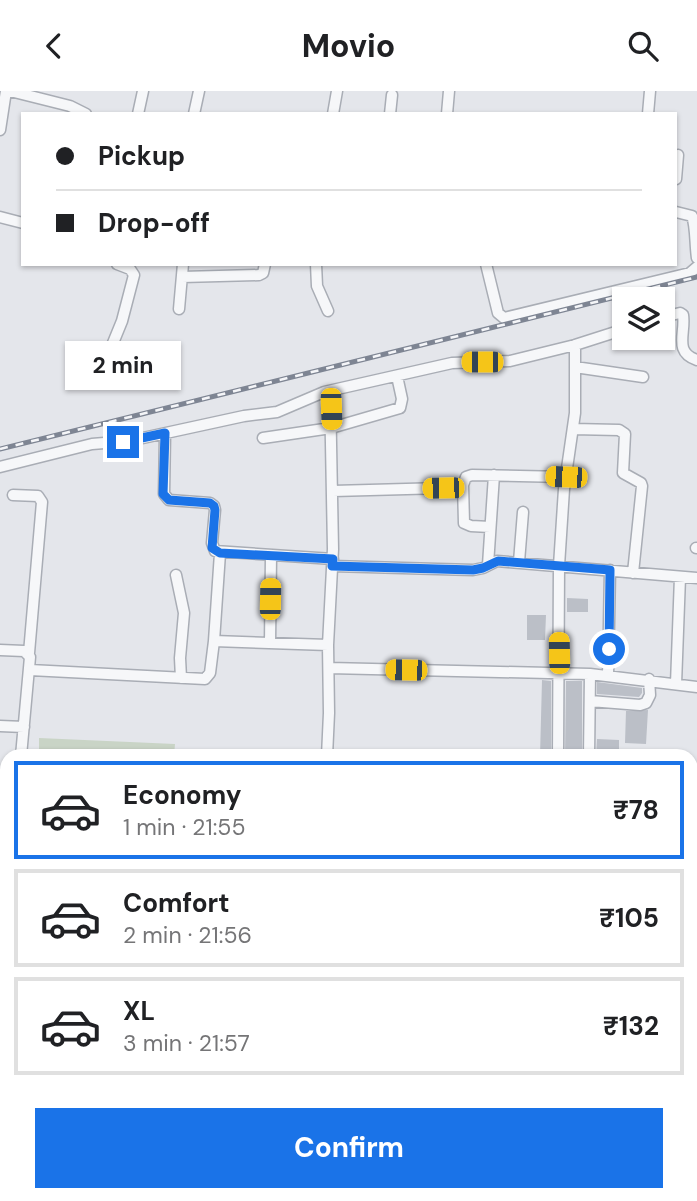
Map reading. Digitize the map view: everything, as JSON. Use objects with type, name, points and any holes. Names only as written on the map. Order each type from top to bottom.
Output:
[{"type":"street","points":[[0,130],[8,91],[79,112]]},
{"type":"street","points":[[138,112],[143,91]]},
{"type":"street","points":[[194,112],[199,91]]},
{"type":"street","points":[[333,112],[337,91]]},
{"type":"street","points":[[447,112],[449,91]]},
{"type":"street","points":[[648,112],[650,91]]},
{"type":"street","points":[[390,112],[392,95]]},
{"type":"street","points":[[677,168],[678,155]]},
{"type":"street","points":[[677,212],[692,216],[697,258]]},
{"type":"street","points":[[0,216],[21,222]]},
{"type":"street","points":[[112,352],[134,275],[130,269],[122,266]]},
{"type":"street","points":[[179,309],[183,266]]},
{"type":"street","points":[[182,277],[259,275],[263,273],[265,266]]},
{"type":"street","points":[[316,266],[317,286],[328,311]]},
{"type":"street","points":[[486,266],[498,313],[504,318],[690,273],[697,267]]},
{"type":"street","points":[[675,314],[683,315],[683,351],[697,360]]},
{"type":"street","points":[[0,467],[92,444],[129,441],[283,410],[330,391],[460,362],[510,361],[612,333]]},
{"type":"street","points":[[558,749],[559,566],[573,429],[575,345]]},
{"type":"street","points":[[575,367],[643,377]]},
{"type":"street","points":[[263,439],[331,428],[400,408],[402,398],[397,376]]},
{"type":"street","points":[[327,749],[333,491],[330,391]]},
{"type":"street","points":[[573,429],[619,430],[625,434],[623,473],[642,486],[632,573]]},
{"type":"street","points":[[165,433],[163,494],[169,500],[210,503],[214,506],[212,548],[220,553],[473,570],[498,561],[519,562],[697,578]]},
{"type":"street","points":[[488,565],[494,475]]},
{"type":"street","points":[[490,527],[464,523],[463,485],[466,477],[566,477]]},
{"type":"street","points":[[333,491],[443,488]]},
{"type":"street","points":[[13,495],[38,496],[42,502],[22,749]]},
{"type":"street","points":[[519,562],[523,512]]},
{"type":"street","points":[[30,670],[205,679],[208,677],[214,641],[220,553]]},
{"type":"street","points":[[270,643],[271,556]]},
{"type":"street","points":[[608,675],[610,570]]},
{"type":"street","points":[[176,575],[184,613],[181,678]]},
{"type":"street","points":[[676,684],[680,576]]},
{"type":"street","points":[[214,641],[328,645]]},
{"type":"street","points":[[0,650],[29,653]]},
{"type":"street","points":[[329,668],[590,674],[649,679],[697,687]]},
{"type":"street","points":[[589,749],[590,674]]},
{"type":"street","points":[[590,701],[640,705],[646,703],[650,695],[649,679]]},
{"type":"street","points":[[0,726],[24,727]]},
{"type":"green space","points":[[39,738],[175,744],[175,749],[39,749]]},
{"type":"building","points":[[567,598],[588,599],[588,612],[567,612]]},
{"type":"building","points":[[527,615],[546,615],[545,640],[527,640]]},
{"type":"building","points":[[542,680],[551,681],[551,749],[540,749]]},
{"type":"building","points":[[566,681],[582,681],[582,749],[565,749]]},
{"type":"building","points":[[597,682],[642,688],[642,693],[639,697],[597,694]]},
{"type":"building","points":[[648,710],[646,744],[625,743],[626,711]]},
{"type":"building","points":[[597,739],[619,740],[619,749],[596,749]]},
{"type":"railway","points":[[0,449],[697,277]]},
{"type":"route","points":[[123,442],[165,433],[163,494],[169,500],[210,503],[214,506],[212,548],[220,553],[333,559],[332,566],[479,570],[498,561],[610,570],[609,649]]}]
